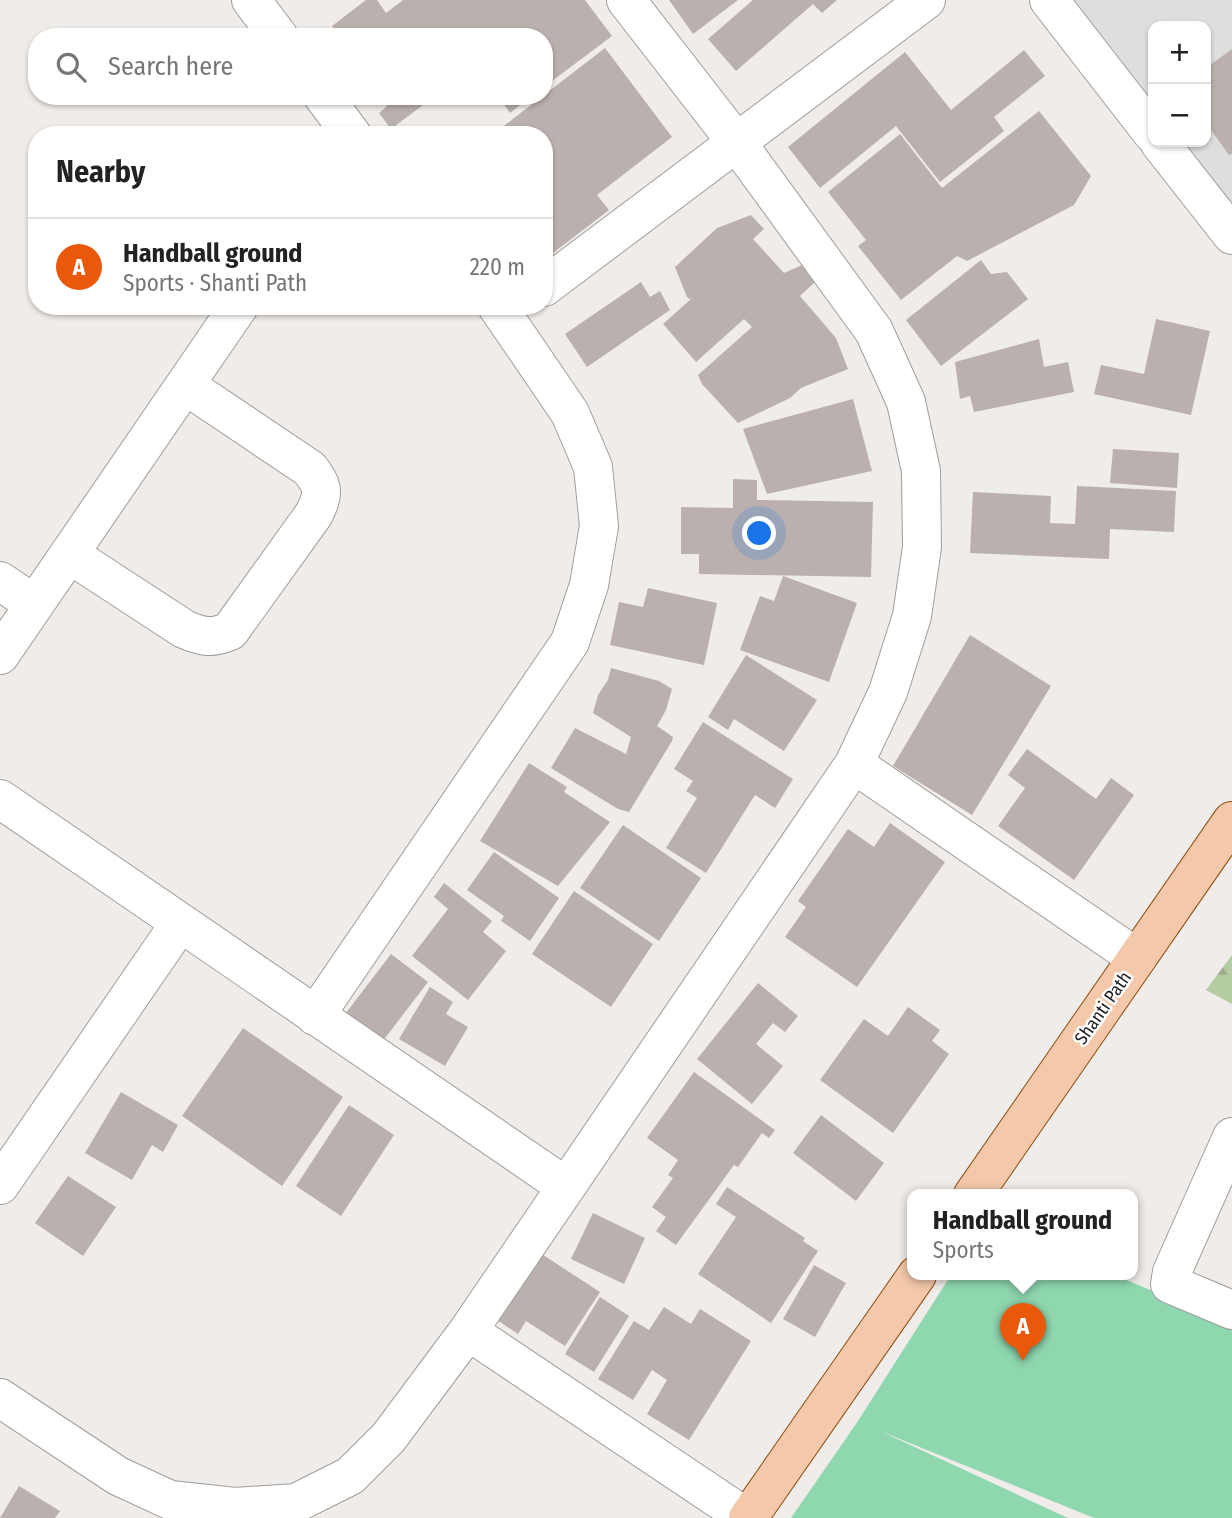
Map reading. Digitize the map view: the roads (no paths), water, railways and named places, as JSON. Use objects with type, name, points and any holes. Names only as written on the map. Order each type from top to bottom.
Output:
[{"type":"main road","name":"Shanti Path","points":[[977,1189],[1232,821]]},
{"type":"main road","points":[[748,1518],[914,1280]]},
{"type":"street","points":[[251,0],[272,28]]},
{"type":"street","points":[[0,1398],[118,1476],[170,1500],[235,1507],[296,1503],[350,1476],[389,1437],[468,1331],[854,764],[888,692],[912,616],[922,547],[920,471],[906,402],[874,331],[737,144],[626,0]]},
{"type":"street","points":[[553,280],[926,0]]},
{"type":"street","points":[[1049,0],[1148,128]]},
{"type":"street","points":[[330,105],[345,126]]},
{"type":"street","points":[[1163,147],[1232,235]]},
{"type":"street","points":[[0,654],[233,315]]},
{"type":"street","points":[[316,1016],[570,642],[589,585],[599,526],[593,467],[570,413],[511,315]]},
{"type":"street","points":[[69,554],[184,629],[201,637],[217,637],[230,631],[314,514],[322,497],[320,483],[310,469],[185,385]]},
{"type":"street","points":[[0,581],[34,604]]},
{"type":"street","points":[[854,764],[1137,958]]},
{"type":"street","points":[[0,799],[565,1186]]},
{"type":"street","points":[[0,1185],[180,923]]},
{"type":"street","points":[[1232,1137],[1172,1272],[1170,1284],[1232,1310]]},
{"type":"street","points":[[468,1331],[748,1518]]},
{"type":"place","name":"Handball ground","points":[[1023,1361]]}]
